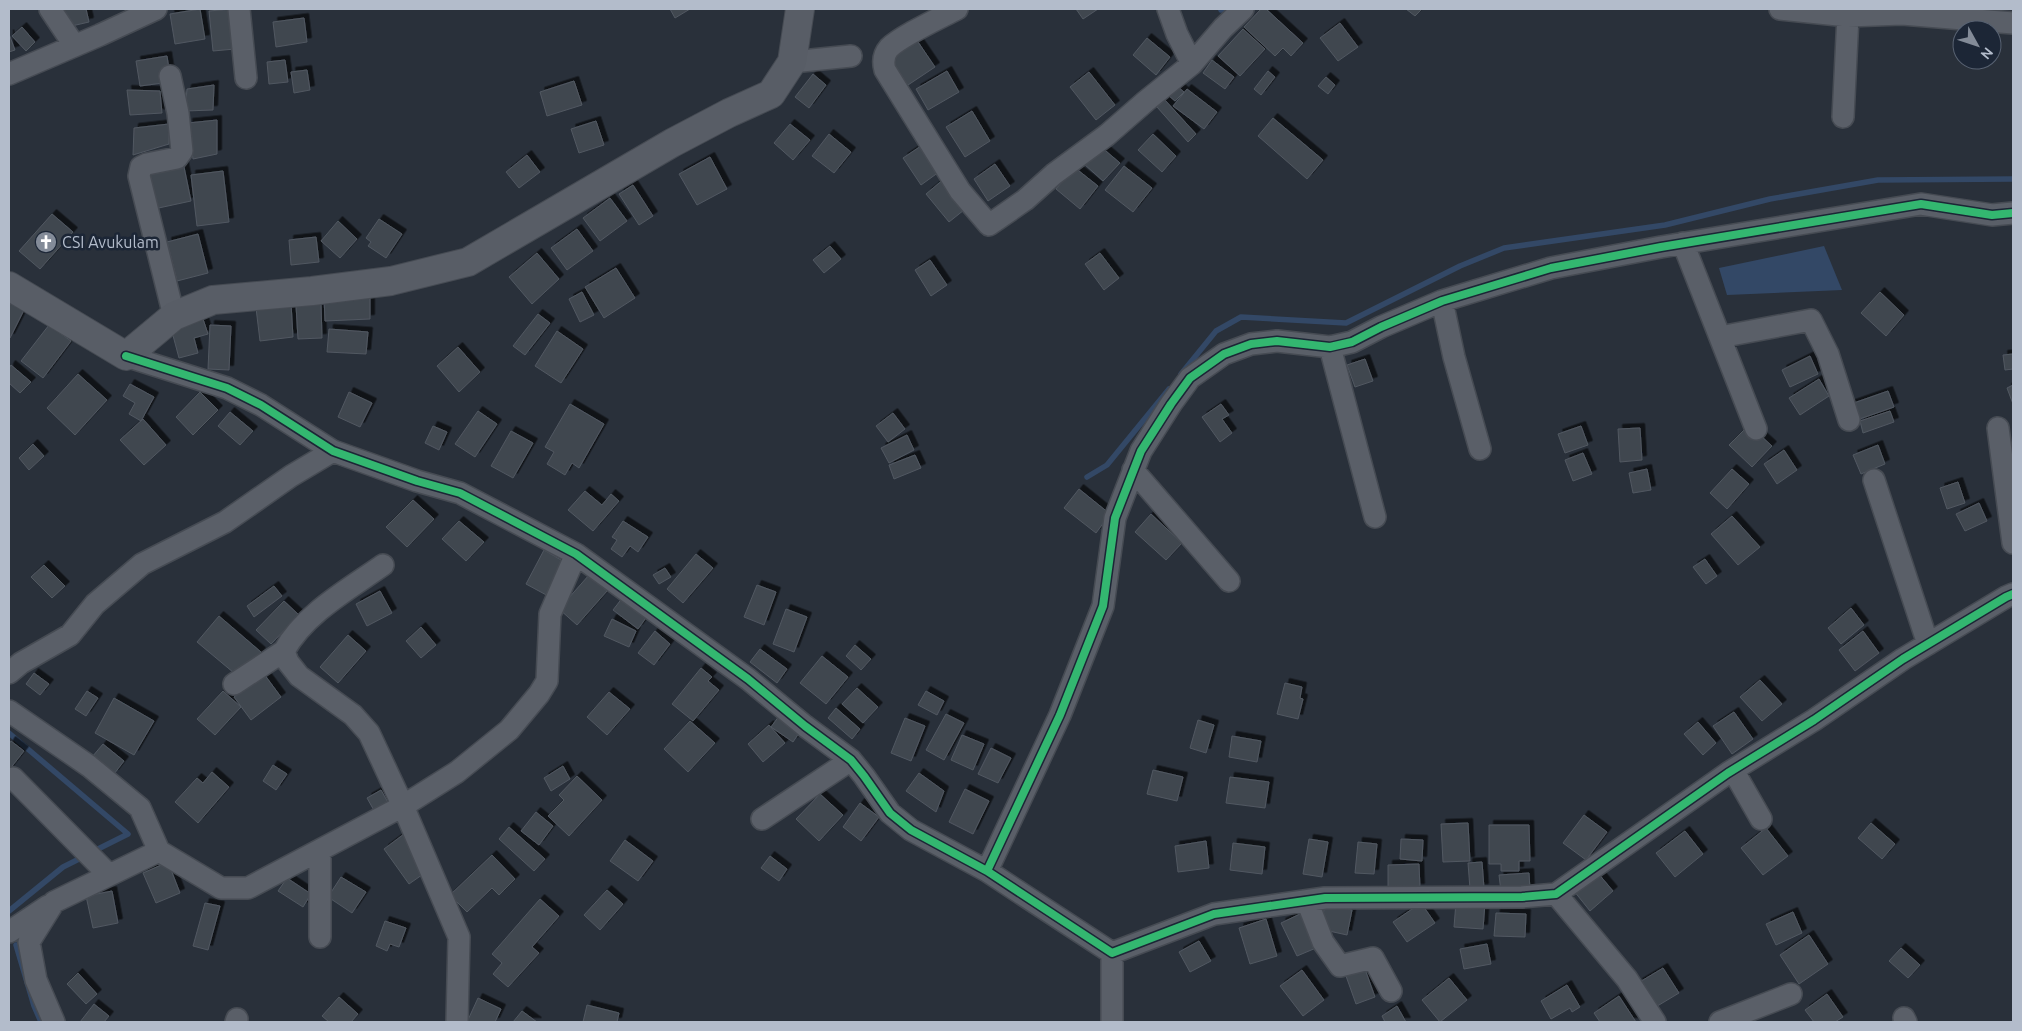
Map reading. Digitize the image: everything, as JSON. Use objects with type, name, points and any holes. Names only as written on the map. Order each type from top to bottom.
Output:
[{"type":"main road","points":[[9,286],[126,356],[174,316],[213,300],[312,291],[391,281],[468,262],[672,143],[771,94],[792,62],[800,9]]},
{"type":"street","points":[[50,9],[74,45]]},
{"type":"street","points":[[9,74],[156,9]]},
{"type":"street","points":[[239,9],[246,78]]},
{"type":"street","points":[[956,9],[900,40],[889,49],[883,64],[960,191],[989,225],[1025,200],[1054,174],[1107,135],[1192,64],[1239,10]]},
{"type":"street","points":[[1168,9],[1177,34],[1192,64]]},
{"type":"street","points":[[1780,9],[1848,16],[1902,14],[2013,23]]},
{"type":"street","points":[[1843,117],[1848,16]]},
{"type":"street","points":[[792,62],[851,56]]},
{"type":"street","points":[[170,76],[178,113],[182,151],[177,158],[141,167],[139,176],[174,316]]},
{"type":"street","points":[[987,871],[1060,715],[1103,606],[1115,518],[1141,451],[1190,378],[1224,354],[1252,344],[1276,341],[1330,347],[1352,342],[1442,301],[1551,268],[1683,243],[1921,204],[1992,215],[2013,213]]},
{"type":"street","points":[[1683,243],[1756,428]]},
{"type":"street","points":[[1442,301],[1454,357],[1480,449]]},
{"type":"street","points":[[1720,337],[1811,320],[1828,354],[1848,420]]},
{"type":"street","points":[[1330,347],[1375,517]]},
{"type":"street","points":[[126,356],[227,388],[261,405],[333,451],[418,481],[460,493],[576,554],[748,678],[805,726],[850,760],[864,776],[890,813],[911,830],[987,871],[1112,953]]},
{"type":"street","points":[[1998,428],[2013,543]]},
{"type":"street","points":[[9,673],[21,663],[70,635],[95,604],[142,564],[225,522],[291,476],[333,451]]},
{"type":"street","points":[[1133,470],[1228,581]]},
{"type":"street","points":[[1874,480],[1928,644]]},
{"type":"street","points":[[9,711],[89,766],[140,808],[159,851],[221,888],[248,888],[403,806],[457,772],[509,730],[539,694],[547,681],[550,614],[576,554]]},
{"type":"street","points":[[234,684],[284,650],[290,639],[324,607],[383,565]]},
{"type":"street","points":[[1112,953],[1214,914],[1325,898],[1522,897],[1556,894],[1733,770],[1814,720],[1928,644],[2013,594]]},
{"type":"street","points":[[284,650],[288,662],[299,676],[353,715],[369,733],[403,806],[459,937],[457,1022]]},
{"type":"street","points":[[762,819],[850,760]]},
{"type":"street","points":[[1733,770],[1761,819]]},
{"type":"street","points":[[13,778],[109,875]]},
{"type":"street","points":[[320,850],[320,937]]},
{"type":"street","points":[[9,932],[54,902],[159,851]]},
{"type":"street","points":[[1556,894],[1627,979],[1655,1022]]},
{"type":"street","points":[[1307,901],[1323,942],[1340,966],[1373,958],[1391,991]]},
{"type":"street","points":[[54,902],[29,942],[36,980],[54,1022]]},
{"type":"street","points":[[1112,953],[1112,1022]]},
{"type":"street","points":[[1720,1022],[1791,994]]},
{"type":"water","points":[[1824,246],[1842,290],[1727,295],[1719,268]]},
{"type":"building","points":[[59,9],[86,9],[89,22],[63,28]]},
{"type":"building","points":[[200,9],[205,39],[175,44],[170,14]]},
{"type":"building","points":[[231,9],[235,49],[213,51],[209,11]]},
{"type":"building","points":[[670,9],[690,9],[675,18]]},
{"type":"building","points":[[1076,9],[1098,9],[1083,19]]},
{"type":"building","points":[[1261,9],[1266,9],[1303,43],[1291,56],[1283,48],[1275,56],[1244,27]]},
{"type":"building","points":[[1406,9],[1422,9],[1415,16]]},
{"type":"building","points":[[304,18],[307,42],[276,47],[273,22]]},
{"type":"building","points":[[1340,23],[1358,47],[1338,61],[1320,38]]},
{"type":"building","points":[[22,27],[35,42],[26,51],[12,36]]},
{"type":"building","points":[[1243,29],[1265,49],[1240,76],[1218,56]]},
{"type":"building","points":[[9,34],[15,50],[9,52]]},
{"type":"building","points":[[1147,38],[1170,57],[1156,75],[1133,55]]},
{"type":"building","points":[[916,39],[935,67],[905,87],[887,59]]},
{"type":"building","points":[[167,56],[171,82],[140,86],[136,61]]},
{"type":"building","points":[[285,60],[288,82],[269,84],[267,62]]},
{"type":"building","points":[[1212,60],[1234,77],[1225,89],[1203,73]]},
{"type":"building","points":[[307,70],[310,90],[294,93],[291,72]]},
{"type":"building","points":[[947,71],[959,92],[928,110],[916,89]]},
{"type":"building","points":[[1268,71],[1275,77],[1261,95],[1254,89]]},
{"type":"building","points":[[1089,72],[1115,105],[1096,120],[1070,87]]},
{"type":"building","points":[[813,74],[826,85],[809,108],[795,97]]},
{"type":"building","points":[[1326,77],[1335,85],[1328,94],[1318,86]]},
{"type":"building","points":[[574,81],[582,105],[547,116],[540,92]]},
{"type":"building","points":[[214,85],[213,110],[185,111],[187,89]]},
{"type":"building","points":[[1177,86],[1184,92],[1175,101],[1168,95]]},
{"type":"building","points":[[1187,89],[1217,112],[1204,129],[1173,106]]},
{"type":"building","points":[[127,90],[160,91],[162,113],[130,115]]},
{"type":"building","points":[[1165,100],[1196,134],[1188,142],[1157,107]]},
{"type":"building","points":[[972,111],[990,141],[965,157],[946,127]]},
{"type":"building","points":[[1273,118],[1323,160],[1307,179],[1258,136]]},
{"type":"building","points":[[217,120],[217,154],[193,159],[188,123]]},
{"type":"building","points":[[596,121],[604,145],[579,153],[571,129]]},
{"type":"building","points":[[169,124],[169,144],[133,155],[134,128]]},
{"type":"building","points":[[790,124],[810,140],[793,160],[774,143]]},
{"type":"building","points":[[829,134],[851,152],[834,173],[812,156]]},
{"type":"building","points":[[1153,134],[1176,156],[1162,172],[1138,150]]},
{"type":"building","points":[[921,146],[939,172],[921,185],[903,158]]},
{"type":"building","points":[[1100,146],[1120,163],[1103,181],[1084,164]]},
{"type":"building","points":[[527,155],[540,172],[519,188],[506,172]]},
{"type":"building","points":[[710,157],[727,189],[697,205],[679,174]]},
{"type":"building","points":[[183,162],[191,201],[154,209],[146,170]]},
{"type":"building","points":[[995,164],[1010,186],[988,201],[974,179]]},
{"type":"building","points":[[1124,166],[1152,188],[1133,212],[1105,190]]},
{"type":"building","points":[[1074,167],[1098,186],[1080,209],[1056,189]]},
{"type":"building","points":[[223,171],[229,222],[197,226],[191,175]]},
{"type":"building","points":[[945,178],[969,206],[949,222],[926,194]]},
{"type":"building","points":[[633,185],[653,216],[639,225],[619,194]]},
{"type":"building","points":[[610,198],[627,221],[600,241],[583,218]]},
{"type":"building","name":"CSI Avukulam","points":[[52,214],[73,232],[40,269],[19,251]]},
{"type":"building","points":[[379,219],[402,234],[386,258],[368,246],[371,242],[366,238]]},
{"type":"building","points":[[338,221],[357,239],[340,258],[321,241]]},
{"type":"building","points":[[577,229],[593,251],[567,270],[551,248]]},
{"type":"building","points":[[198,234],[208,273],[177,281],[167,242]]},
{"type":"building","points":[[316,237],[319,262],[291,265],[289,240]]},
{"type":"building","points":[[830,246],[841,259],[824,273],[813,260]]},
{"type":"building","points":[[537,253],[559,279],[532,304],[509,277]]},
{"type":"building","points":[[1100,253],[1119,278],[1104,290],[1085,264]]},
{"type":"building","points":[[930,260],[947,285],[931,296],[915,270]]},
{"type":"building","points":[[616,268],[635,298],[604,318],[585,287]]},
{"type":"building","points":[[582,292],[594,315],[580,322],[569,299]]},
{"type":"building","points":[[1880,292],[1904,315],[1886,336],[1861,313]]},
{"type":"building","points":[[370,295],[370,319],[325,321],[324,297]]},
{"type":"building","points":[[9,303],[24,310],[10,338],[9,338]]},
{"type":"building","points":[[291,303],[293,337],[260,341],[256,308]]},
{"type":"building","points":[[321,304],[322,338],[298,339],[296,305]]},
{"type":"building","points":[[538,314],[550,323],[525,355],[513,346]]},
{"type":"building","points":[[203,319],[208,334],[194,338],[198,353],[179,358],[171,328]]},
{"type":"building","points":[[49,325],[71,341],[43,378],[21,361]]},
{"type":"building","points":[[210,325],[231,326],[229,370],[208,369]]},
{"type":"building","points":[[329,329],[368,332],[366,354],[327,352]]},
{"type":"building","points":[[557,331],[583,349],[561,383],[535,366]]},
{"type":"building","points":[[458,347],[480,372],[459,392],[437,366]]},
{"type":"building","points":[[2013,354],[2013,369],[2005,370],[2003,355]]},
{"type":"building","points":[[1810,356],[1818,374],[1790,387],[1782,370]]},
{"type":"building","points":[[1365,359],[1373,381],[1355,387],[1347,365]]},
{"type":"building","points":[[11,365],[31,382],[20,393],[9,383],[9,368]]},
{"type":"building","points":[[78,374],[107,400],[75,435],[47,408]]},
{"type":"building","points":[[1819,379],[1829,396],[1800,415],[1789,398]]},
{"type":"building","points":[[130,384],[154,397],[141,421],[129,414],[135,403],[123,396]]},
{"type":"building","points":[[2013,385],[2013,404],[2007,388]]},
{"type":"building","points":[[1888,391],[1894,407],[1854,421],[1848,405]]},
{"type":"building","points":[[200,392],[218,410],[193,435],[176,417]]},
{"type":"building","points":[[349,392],[372,403],[360,427],[338,417]]},
{"type":"building","points":[[570,404],[604,424],[579,468],[572,463],[565,475],[547,464],[554,452],[545,447]]},
{"type":"building","points":[[1221,404],[1229,415],[1222,419],[1232,433],[1220,442],[1202,417]]},
{"type":"building","points":[[478,411],[497,424],[475,457],[455,444]]},
{"type":"building","points":[[1890,411],[1894,422],[1863,433],[1860,421]]},
{"type":"building","points":[[230,412],[253,431],[240,445],[218,426]]},
{"type":"building","points":[[893,413],[905,429],[888,442],[876,426]]},
{"type":"building","points":[[143,419],[166,445],[144,465],[120,440]]},
{"type":"building","points":[[1749,425],[1772,446],[1752,467],[1729,445]]},
{"type":"building","points":[[433,426],[447,432],[439,450],[425,443]]},
{"type":"building","points":[[1581,426],[1588,445],[1565,453],[1558,434]]},
{"type":"building","points":[[1640,428],[1642,460],[1620,462],[1618,429]]},
{"type":"building","points":[[511,431],[533,443],[513,478],[491,466]]},
{"type":"building","points":[[907,435],[914,450],[889,463],[881,448]]},
{"type":"building","points":[[33,444],[44,456],[29,470],[19,458]]},
{"type":"building","points":[[1878,445],[1885,464],[1861,474],[1853,455]]},
{"type":"building","points":[[1784,450],[1797,470],[1777,484],[1764,464]]},
{"type":"building","points":[[1583,453],[1592,474],[1573,481],[1565,460]]},
{"type":"building","points":[[915,455],[921,468],[894,479],[889,465]]},
{"type":"building","points":[[1647,469],[1651,490],[1633,493],[1629,473]]},
{"type":"building","points":[[1732,469],[1749,484],[1727,509],[1710,493]]},
{"type":"building","points":[[1958,482],[1965,503],[1947,509],[1940,488]]},
{"type":"building","points":[[1079,489],[1110,514],[1096,533],[1064,508]]},
{"type":"building","points":[[585,491],[602,505],[611,494],[619,501],[593,531],[568,510]]},
{"type":"building","points":[[413,500],[434,519],[407,547],[386,527]]},
{"type":"building","points":[[1979,503],[1987,521],[1965,531],[1956,514]]},
{"type":"building","points":[[1151,514],[1182,543],[1166,560],[1135,532]]},
{"type":"building","points":[[1732,516],[1760,547],[1738,565],[1711,534]]},
{"type":"building","points":[[459,521],[484,542],[466,561],[442,539]]},
{"type":"building","points":[[623,521],[648,537],[638,552],[630,546],[622,557],[611,549],[617,540],[612,537]]},
{"type":"building","points":[[544,550],[568,564],[550,597],[526,584]]},
{"type":"building","points":[[696,554],[713,568],[683,603],[667,589]]},
{"type":"building","points":[[1705,559],[1717,576],[1706,584],[1693,567]]},
{"type":"building","points":[[44,565],[65,586],[52,598],[31,577]]},
{"type":"building","points":[[665,568],[671,577],[659,584],[653,575]]},
{"type":"building","points":[[589,575],[607,591],[577,625],[559,609]]},
{"type":"building","points":[[757,585],[776,592],[764,625],[744,617]]},
{"type":"building","points":[[274,586],[282,596],[254,617],[247,606]]},
{"type":"building","points":[[380,591],[392,613],[367,626],[356,604]]},
{"type":"building","points":[[623,597],[648,615],[638,629],[613,610]]},
{"type":"building","points":[[284,601],[299,615],[271,644],[256,630]]},
{"type":"building","points":[[1851,608],[1864,625],[1841,644],[1828,628]]},
{"type":"building","points":[[786,609],[807,617],[794,652],[773,644]]},
{"type":"building","points":[[219,616],[261,652],[240,678],[197,642]]},
{"type":"building","points":[[612,619],[636,631],[629,647],[604,636]]},
{"type":"building","points":[[421,627],[436,645],[421,658],[406,641]]},
{"type":"building","points":[[655,631],[670,644],[654,665],[638,653]]},
{"type":"building","points":[[1863,631],[1879,653],[1855,671],[1839,650]]},
{"type":"building","points":[[348,635],[366,651],[338,683],[320,667]]},
{"type":"building","points":[[855,645],[871,659],[861,670],[846,656]]},
{"type":"building","points":[[760,649],[787,669],[777,683],[750,662]]},
{"type":"building","points":[[822,656],[848,677],[826,704],[800,683]]},
{"type":"building","points":[[701,668],[712,677],[708,681],[719,690],[693,721],[672,704]]},
{"type":"building","points":[[34,673],[49,684],[40,695],[26,684]]},
{"type":"building","points":[[264,674],[281,697],[251,720],[234,697]]},
{"type":"building","points":[[1760,680],[1782,704],[1762,721],[1740,697]]},
{"type":"building","points":[[1285,683],[1302,687],[1300,698],[1303,699],[1298,719],[1277,714]]},
{"type":"building","points":[[857,688],[878,707],[863,723],[842,704]]},
{"type":"building","points":[[87,691],[98,698],[86,716],[75,709]]},
{"type":"building","points":[[223,691],[241,707],[215,735],[197,719]]},
{"type":"building","points":[[926,691],[944,701],[937,715],[918,705]]},
{"type":"building","points":[[609,692],[630,709],[607,735],[587,717]]},
{"type":"building","points":[[114,698],[154,721],[134,755],[95,733]]},
{"type":"building","points":[[836,708],[860,729],[852,739],[828,718]]},
{"type":"building","points":[[782,712],[803,727],[793,742],[771,727]]},
{"type":"building","points":[[1734,712],[1753,739],[1732,754],[1713,726]]},
{"type":"building","points":[[946,714],[964,723],[944,760],[926,750]]},
{"type":"building","points":[[905,718],[925,726],[911,761],[891,753]]},
{"type":"building","points":[[1198,720],[1214,725],[1206,753],[1190,748]]},
{"type":"building","points":[[690,721],[715,743],[688,772],[664,749]]},
{"type":"building","points":[[1698,722],[1716,743],[1703,755],[1684,734]]},
{"type":"building","points":[[769,725],[785,743],[763,762],[748,744]]},
{"type":"building","points":[[962,735],[984,744],[973,770],[951,760]]},
{"type":"building","points":[[1232,736],[1261,741],[1257,762],[1229,757]]},
{"type":"building","points":[[11,741],[24,751],[9,770],[9,744]]},
{"type":"building","points":[[103,744],[124,761],[114,774],[92,757]]},
{"type":"building","points":[[991,748],[1011,758],[998,783],[978,774]]},
{"type":"building","points":[[273,765],[287,774],[276,790],[263,781]]},
{"type":"building","points":[[563,766],[570,779],[551,791],[544,778]]},
{"type":"building","points":[[1153,770],[1183,777],[1177,801],[1147,794]]},
{"type":"building","points":[[212,772],[229,787],[198,823],[175,802],[197,778],[203,783]]},
{"type":"building","points":[[919,773],[944,791],[936,812],[906,791]]},
{"type":"building","points":[[577,776],[602,800],[569,836],[548,816],[564,800],[559,795]]},
{"type":"building","points":[[1230,777],[1269,782],[1265,808],[1226,803]]},
{"type":"building","points":[[965,789],[989,801],[973,834],[949,822]]},
{"type":"building","points":[[381,790],[390,806],[376,814],[367,798]]},
{"type":"building","points":[[820,794],[843,815],[819,841],[796,819]]},
{"type":"building","points":[[860,803],[879,817],[861,841],[843,827]]},
{"type":"building","points":[[536,812],[553,826],[539,845],[521,831]]},
{"type":"building","points":[[1584,815],[1607,832],[1586,860],[1563,843]]},
{"type":"building","points":[[1468,823],[1470,861],[1443,862],[1441,824]]},
{"type":"building","points":[[1871,823],[1895,844],[1882,859],[1858,838]]},
{"type":"building","points":[[1489,825],[1529,825],[1530,861],[1519,861],[1519,871],[1501,871],[1501,864],[1489,864]]},
{"type":"building","points":[[509,827],[545,859],[534,871],[499,839]]},
{"type":"building","points":[[1766,828],[1788,856],[1763,875],[1741,848]]},
{"type":"building","points":[[1685,831],[1703,854],[1675,877],[1656,853]]},
{"type":"building","points":[[404,834],[429,870],[409,884],[384,849]]},
{"type":"building","points":[[1309,839],[1328,842],[1322,877],[1303,874]]},
{"type":"building","points":[[1401,839],[1423,840],[1422,861],[1400,859]]},
{"type":"building","points":[[625,840],[653,861],[638,881],[610,861]]},
{"type":"building","points":[[1206,841],[1209,868],[1178,872],[1175,846]]},
{"type":"building","points":[[1358,842],[1377,844],[1374,874],[1355,873]]},
{"type":"building","points":[[1233,843],[1265,847],[1262,874],[1230,870]]},
{"type":"building","points":[[492,855],[515,879],[499,895],[492,888],[467,912],[450,895]]},
{"type":"building","points":[[770,856],[787,869],[779,881],[761,868]]},
{"type":"building","points":[[168,862],[180,893],[156,903],[143,873]]},
{"type":"building","points":[[1482,862],[1484,888],[1470,889],[1468,863]]},
{"type":"building","points":[[1419,864],[1420,888],[1388,888],[1388,865]]},
{"type":"building","points":[[1597,872],[1613,891],[1590,911],[1574,891]]},
{"type":"building","points":[[1529,873],[1530,890],[1501,892],[1499,875]]},
{"type":"building","points":[[341,877],[366,892],[352,913],[328,897]]},
{"type":"building","points":[[287,878],[311,894],[303,907],[278,891]]},
{"type":"building","points":[[607,890],[623,904],[600,930],[584,915]]},
{"type":"building","points":[[112,891],[118,923],[93,928],[86,896]]},
{"type":"building","points":[[540,899],[559,916],[532,947],[539,953],[508,987],[493,974],[502,963],[492,954]]},
{"type":"building","points":[[1456,902],[1485,903],[1483,929],[1454,927]]},
{"type":"building","points":[[205,903],[220,906],[208,950],[193,946]]},
{"type":"building","points":[[1421,903],[1435,923],[1407,942],[1393,922]]},
{"type":"building","points":[[1325,905],[1352,910],[1347,935],[1320,929]]},
{"type":"building","points":[[1793,912],[1802,933],[1776,945],[1766,924]]},
{"type":"building","points":[[1496,913],[1526,914],[1525,937],[1494,936]]},
{"type":"building","points":[[1300,914],[1316,948],[1297,956],[1281,923]]},
{"type":"building","points":[[1266,919],[1277,956],[1250,964],[1239,928]]},
{"type":"building","points":[[385,921],[406,928],[399,947],[390,944],[387,951],[376,946]]},
{"type":"building","points":[[1809,935],[1828,964],[1799,984],[1780,955]]},
{"type":"building","points":[[1199,941],[1211,961],[1190,972],[1179,952]]},
{"type":"building","points":[[1487,944],[1491,964],[1464,969],[1460,949]]},
{"type":"building","points":[[1901,948],[1920,965],[1908,978],[1889,961]]},
{"type":"building","points":[[1663,968],[1679,993],[1654,1008],[1638,983]]},
{"type":"building","points":[[1365,969],[1375,997],[1356,1004],[1346,976]]},
{"type":"building","points":[[1302,970],[1324,1000],[1303,1016],[1280,986]]},
{"type":"building","points":[[78,973],[97,994],[86,1004],[67,984]]},
{"type":"building","points":[[1449,978],[1467,1000],[1440,1022],[1422,1000]]},
{"type":"building","points":[[1567,985],[1580,1007],[1572,1012],[1570,1008],[1551,1019],[1541,1001]]},
{"type":"building","points":[[1827,994],[1843,1017],[1835,1022],[1814,1022],[1805,1010]]},
{"type":"building","points":[[1619,996],[1636,1022],[1600,1022],[1594,1013]]},
{"type":"building","points":[[339,997],[358,1014],[351,1022],[329,1022],[322,1016]]},
{"type":"building","points":[[478,998],[501,1009],[495,1022],[467,1022]]},
{"type":"building","points":[[94,1004],[109,1016],[104,1022],[80,1022]]},
{"type":"building","points":[[587,1005],[619,1013],[617,1022],[583,1022]]},
{"type":"building","points":[[1397,1006],[1406,1022],[1385,1022],[1382,1016]]},
{"type":"building","points":[[522,1011],[537,1022],[513,1022]]},
{"type":"waterway","points":[[1181,374],[1216,331],[1241,317],[1346,323],[1460,266],[1504,248],[1665,225],[1770,199],[1878,180],[2013,179]]},
{"type":"waterway","points":[[1087,477],[1107,465],[1169,389]]},
{"type":"waterway","points":[[9,733],[128,834],[92,852]]},
{"type":"waterway","points":[[9,911],[63,867],[83,857]]},
{"type":"waterway","points":[[16,945],[34,1006],[41,1022]]},
{"type":"cycle path","points":[[987,871],[1060,715],[1103,606],[1115,518],[1141,451],[1190,378],[1224,354],[1251,344],[1277,341],[1330,347],[1352,342],[1381,327],[1442,301],[1551,268],[1661,247],[1921,204],[1992,215],[2013,213]]},
{"type":"cycle path","points":[[126,356],[227,388],[261,405],[333,451],[417,481],[460,493],[576,554],[748,679],[805,726],[851,760],[890,813],[911,830],[987,871],[1112,953],[1214,914],[1325,898],[1522,897],[1556,894],[1728,773],[1814,720],[1903,659],[2013,594]]},
{"type":"place","name":"CSI Avukulam","points":[[46,242]]}]
